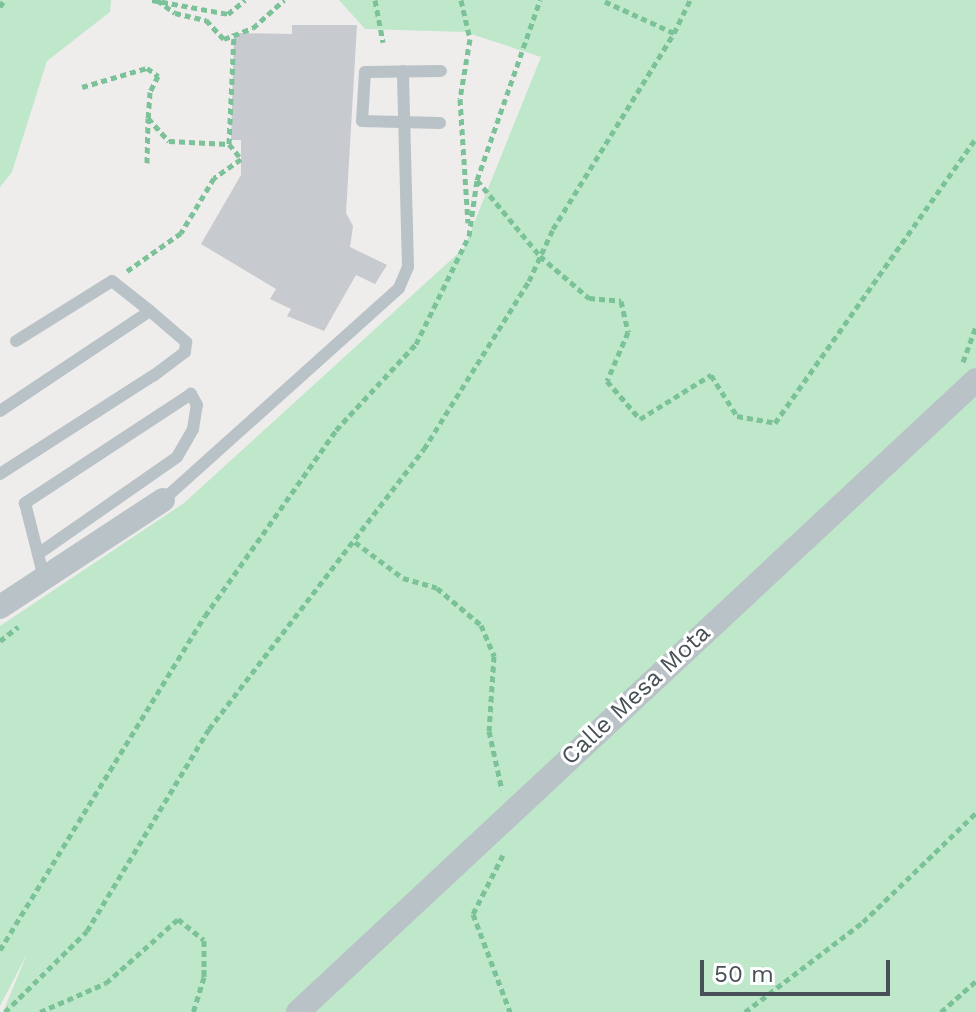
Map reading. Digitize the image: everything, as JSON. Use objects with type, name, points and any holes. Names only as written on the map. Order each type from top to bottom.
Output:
[{"type":"street","name":"Calle Mesa Mota","points":[[298,1012],[976,380]]},
{"type":"street","points":[[0,607],[163,500]]},
{"type":"lane","points":[[163,500],[399,288],[408,267],[403,71]]},
{"type":"lane","points":[[440,123],[362,121],[365,72],[441,71]]},
{"type":"lane","points":[[0,474],[185,352],[186,342],[112,281],[16,341]]},
{"type":"lane","points":[[0,411],[150,311]]},
{"type":"lane","points":[[38,554],[177,457],[193,429],[197,405],[191,394],[25,503],[44,578]]},
{"type":"path","points":[[0,7],[4,0]]},
{"type":"path","points":[[155,0],[228,14],[245,0]]},
{"type":"path","points":[[155,0],[206,20],[224,39],[253,28],[284,0]]},
{"type":"path","points":[[375,0],[383,42]]},
{"type":"path","points":[[461,0],[470,39],[460,99],[469,236]]},
{"type":"path","points":[[0,950],[104,774],[304,471],[416,344],[469,236],[477,180],[540,0]]},
{"type":"path","points":[[602,0],[674,33]]},
{"type":"path","points":[[5,1012],[87,931],[209,729],[424,449],[674,33],[690,0]]},
{"type":"path","points":[[112,281],[181,233],[214,178],[241,159],[229,144],[234,33]]},
{"type":"path","points":[[82,87],[147,68],[158,76],[150,92],[147,163]]},
{"type":"path","points":[[148,118],[169,141],[229,144]]},
{"type":"path","points":[[477,180],[540,256],[589,298],[621,301],[628,332],[607,381],[640,419],[711,375],[737,416],[775,423],[976,138]]},
{"type":"path","points":[[355,542],[403,578],[437,588],[481,625],[494,656],[489,731],[508,814],[506,847],[488,893],[473,914],[510,1012]]},
{"type":"path","points":[[745,1012],[863,922],[976,813]]},
{"type":"path","points":[[40,1012],[106,983],[178,919],[204,940],[204,977],[193,1012]]},
{"type":"path","points":[[941,1012],[976,981]]},
{"type":"green space","points":[[0,0],[111,0],[110,12],[47,61],[12,172],[0,187]]},
{"type":"green space","points":[[339,0],[976,0],[976,1012],[3,1012],[27,954],[0,1006],[0,626],[184,503],[464,248],[541,57],[465,32],[365,29]]},
{"type":"building","points":[[292,25],[357,25],[346,213],[353,226],[350,247],[387,265],[375,284],[356,275],[324,331],[287,316],[291,309],[270,299],[276,289],[201,244],[241,175],[241,140],[231,140],[234,33],[292,34]]}]
